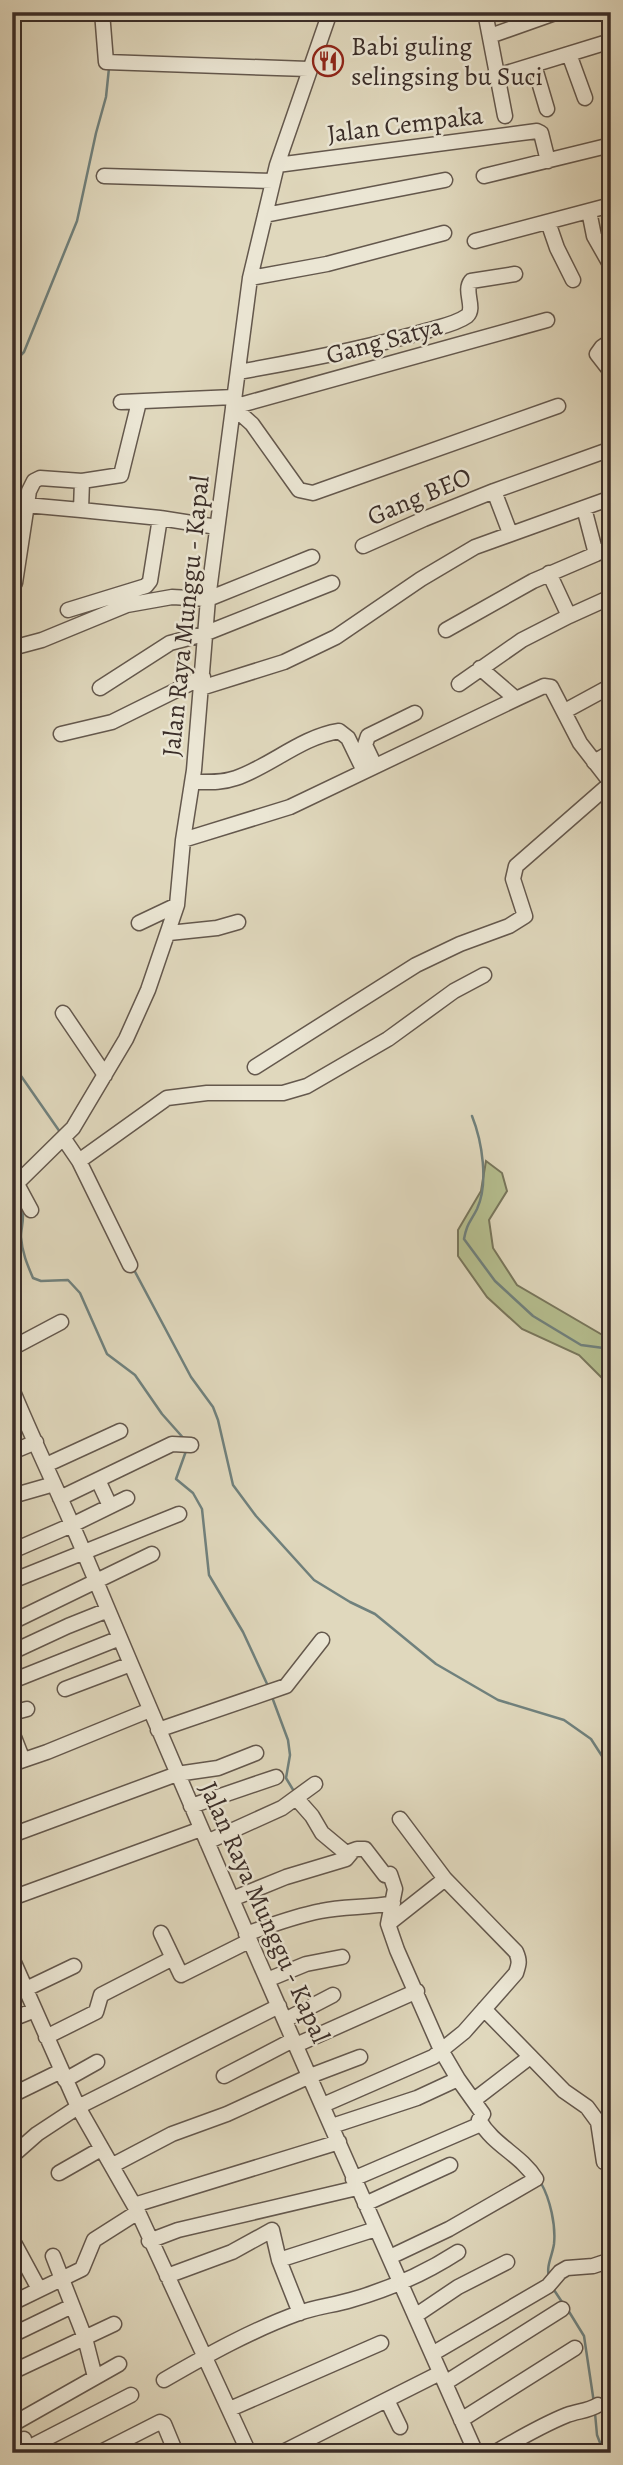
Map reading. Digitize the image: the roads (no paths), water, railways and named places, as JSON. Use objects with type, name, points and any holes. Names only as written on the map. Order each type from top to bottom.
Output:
[{"type":"street","points":[[102,12],[113,62],[308,69]]},
{"type":"street","name":"Jalan Raya Munggu - Kapal","points":[[15,1186],[70,1143],[126,1039],[169,933],[177,905],[192,782],[208,599],[250,278],[277,165],[298,108],[308,69],[330,12]]},
{"type":"street","points":[[485,12],[505,116]]},
{"type":"street","points":[[490,36],[558,12]]},
{"type":"street","points":[[497,76],[569,54],[609,46]]},
{"type":"street","points":[[569,54],[584,97]]},
{"type":"street","points":[[534,65],[547,109]]},
{"type":"street","name":"Jalan Cempaka","points":[[277,165],[539,132],[548,161]]},
{"type":"street","points":[[484,176],[611,145]]},
{"type":"street","points":[[104,176],[273,181]]},
{"type":"street","points":[[265,215],[445,180]]},
{"type":"street","points":[[475,241],[611,205]]},
{"type":"street","points":[[589,211],[594,236],[611,266]]},
{"type":"street","points":[[548,222],[573,280]]},
{"type":"street","points":[[250,278],[327,264],[444,233]]},
{"type":"street","points":[[238,372],[373,346],[452,323],[468,315],[470,311],[467,287],[471,281],[515,274]]},
{"type":"street","name":"Gang Satya","points":[[121,402],[234,402],[547,320]]},
{"type":"street","points":[[611,341],[598,350],[597,354],[611,372]]},
{"type":"street","points":[[15,583],[30,487],[36,479],[82,481],[121,475],[139,402]]},
{"type":"street","points":[[234,402],[299,490],[313,493],[558,406]]},
{"type":"street","name":"Gang BEO","points":[[363,546],[494,491],[611,449]]},
{"type":"street","points":[[81,510],[82,481]]},
{"type":"street","points":[[494,491],[510,533]]},
{"type":"street","points":[[61,734],[112,722],[202,682],[284,662],[336,637],[421,579],[475,547],[611,498]]},
{"type":"street","points":[[26,505],[160,518],[217,527]]},
{"type":"street","points":[[584,508],[596,554]]},
{"type":"street","points":[[68,610],[149,584],[160,518]]},
{"type":"street","points":[[446,630],[549,573],[611,547]]},
{"type":"street","points":[[12,648],[42,640],[127,605],[172,597],[208,599],[312,557]]},
{"type":"street","points":[[549,573],[569,616]]},
{"type":"street","points":[[100,688],[170,643],[204,634],[332,583]]},
{"type":"street","points":[[459,684],[523,640],[611,597]]},
{"type":"street","points":[[480,668],[516,699]]},
{"type":"street","points":[[183,840],[290,807],[547,686],[554,690],[580,743],[611,783],[516,866],[513,878],[526,916],[509,926],[460,944],[416,965],[255,1067]]},
{"type":"street","points":[[565,711],[611,686]]},
{"type":"street","points":[[370,768],[365,745],[368,736],[415,713]]},
{"type":"street","points":[[192,782],[235,778],[306,742],[339,731],[348,738],[370,768]]},
{"type":"street","points":[[594,762],[611,752]]},
{"type":"street","points":[[139,923],[177,905]]},
{"type":"street","points":[[169,933],[217,928],[238,922]]},
{"type":"street","points":[[130,1265],[70,1143],[167,1098],[207,1093],[283,1093],[307,1086],[388,1039],[454,991],[484,975]]},
{"type":"street","points":[[63,1013],[105,1075]]},
{"type":"street","points":[[15,1186],[31,1210]]},
{"type":"street","points":[[12,1348],[61,1322]]},
{"type":"street","name":"Jalan Raya Munggu - Kapal","points":[[13,1393],[355,2184],[390,2257],[475,2453]]},
{"type":"street","points":[[46,1465],[120,1431]]},
{"type":"street","points":[[12,1452],[36,1442]]},
{"type":"street","points":[[12,1496],[57,1491],[98,1480],[172,1444],[191,1445]]},
{"type":"street","points":[[98,1480],[110,1506]]},
{"type":"street","points":[[12,1551],[127,1498]]},
{"type":"street","points":[[12,1581],[179,1514]]},
{"type":"street","points":[[12,1622],[152,1554]]},
{"type":"street","points":[[12,1652],[108,1610]]},
{"type":"street","points":[[12,1681],[120,1638]]},
{"type":"street","points":[[158,1730],[286,1686],[322,1640]]},
{"type":"street","points":[[65,1689],[131,1664]]},
{"type":"street","points":[[12,1732],[18,1762],[150,1710]]},
{"type":"street","points":[[12,1835],[177,1774],[218,1768],[256,1753]]},
{"type":"street","points":[[191,1806],[276,1777]]},
{"type":"street","points":[[12,1898],[204,1835],[245,1826],[297,1799],[315,1784]]},
{"type":"street","points":[[297,1799],[322,1833],[346,1853],[352,1853]]},
{"type":"street","points":[[323,2105],[433,2057],[464,2032],[516,1973],[520,1961],[509,1944],[444,1879],[400,1819]]},
{"type":"street","points":[[232,1899],[286,1877],[346,1859],[357,1849],[365,1849],[385,1875],[390,1874],[396,1889],[388,1924],[442,2050],[458,2079],[483,2114],[481,2124],[492,2139],[502,2148],[511,2151],[536,2179],[449,2229],[390,2257]]},
{"type":"street","points":[[388,1924],[444,1879]]},
{"type":"street","points":[[160,1933],[181,1975],[248,1937],[290,1919],[323,1910],[393,1903]]},
{"type":"street","points":[[267,1980],[306,1964],[342,1956]]},
{"type":"street","points":[[12,1958],[63,2076],[136,2208],[249,2453]]},
{"type":"street","points":[[46,2037],[96,2012],[101,1995],[173,1958]]},
{"type":"street","points":[[26,1989],[74,1966]]},
{"type":"street","points":[[223,2076],[295,2042],[417,1991]]},
{"type":"street","points":[[15,2150],[78,2107],[282,2013],[333,1995]]},
{"type":"street","points":[[484,2009],[564,2091],[587,2107],[598,2122],[604,2162]]},
{"type":"street","points":[[12,2019],[35,2010]]},
{"type":"street","points":[[113,2165],[172,2134],[251,2104],[360,2056]]},
{"type":"street","points":[[474,2100],[530,2057]]},
{"type":"street","points":[[12,2095],[97,2062]]},
{"type":"street","points":[[332,2126],[416,2098],[458,2079]]},
{"type":"street","points":[[149,2241],[178,2230],[355,2184],[481,2124]]},
{"type":"street","points":[[12,2303],[84,2267],[89,2246],[94,2240],[136,2208],[339,2142]]},
{"type":"street","points":[[60,2173],[101,2149]]},
{"type":"street","points":[[365,2204],[450,2165]]},
{"type":"street","points":[[279,2260],[376,2229]]},
{"type":"street","points":[[167,2276],[232,2252],[272,2230],[279,2260],[300,2312]]},
{"type":"street","points":[[12,2239],[39,2289]]},
{"type":"street","points":[[164,2380],[206,2356],[300,2312],[352,2300],[401,2283],[423,2274],[458,2252]]},
{"type":"street","points":[[54,2256],[85,2338],[95,2377]]},
{"type":"street","points":[[432,2354],[548,2286],[567,2268],[593,2266],[611,2260]]},
{"type":"street","points":[[415,2316],[458,2287],[507,2262]]},
{"type":"street","points":[[12,2335],[72,2306]]},
{"type":"street","points":[[281,2453],[387,2400],[442,2378],[562,2309]]},
{"type":"street","points":[[12,2372],[114,2324]]},
{"type":"street","points":[[230,2409],[382,2343]]},
{"type":"street","points":[[461,2420],[575,2348]]},
{"type":"street","points":[[119,2364],[13,2424],[24,2446],[131,2395]]},
{"type":"street","points":[[387,2400],[400,2427]]},
{"type":"street","points":[[494,2453],[535,2430],[589,2409]]},
{"type":"street","points":[[99,2453],[160,2422],[164,2424],[176,2453]]},
{"type":"waterway","points":[[12,364],[24,352],[77,221],[106,97],[109,68]]},
{"type":"waterway","points":[[12,1047],[12,1057]]},
{"type":"waterway","points":[[12,1063],[60,1132]]},
{"type":"waterway","points":[[472,1116],[479,1137],[483,1187],[481,1199],[464,1239],[495,1281],[533,1316],[581,1345],[611,1349]]},
{"type":"waterway","points":[[22,1207],[22,1242],[33,1278],[41,1281],[68,1280],[80,1293],[107,1354],[135,1375],[162,1414],[186,1441]]},
{"type":"waterway","points":[[133,1268],[191,1377],[213,1407],[233,1485],[256,1516],[314,1580],[375,1614],[436,1664],[498,1700],[564,1720],[591,1739],[611,1770]]},
{"type":"waterway","points":[[186,1451],[176,1479],[193,1493],[202,1509],[209,1575],[243,1632],[268,1686]]},
{"type":"waterway","points":[[272,1697],[288,1740],[290,1755],[286,1778],[295,1793]]},
{"type":"waterway","points":[[541,2183],[550,2204],[554,2229],[549,2278]]},
{"type":"waterway","points":[[554,2290],[564,2305]]},
{"type":"waterway","points":[[568,2310],[584,2336],[594,2403]]},
{"type":"waterway","points":[[595,2413],[597,2435],[604,2453]]},
{"type":"place","name":"Babi guling selingsing bu Suci","points":[[328,61]]}]
